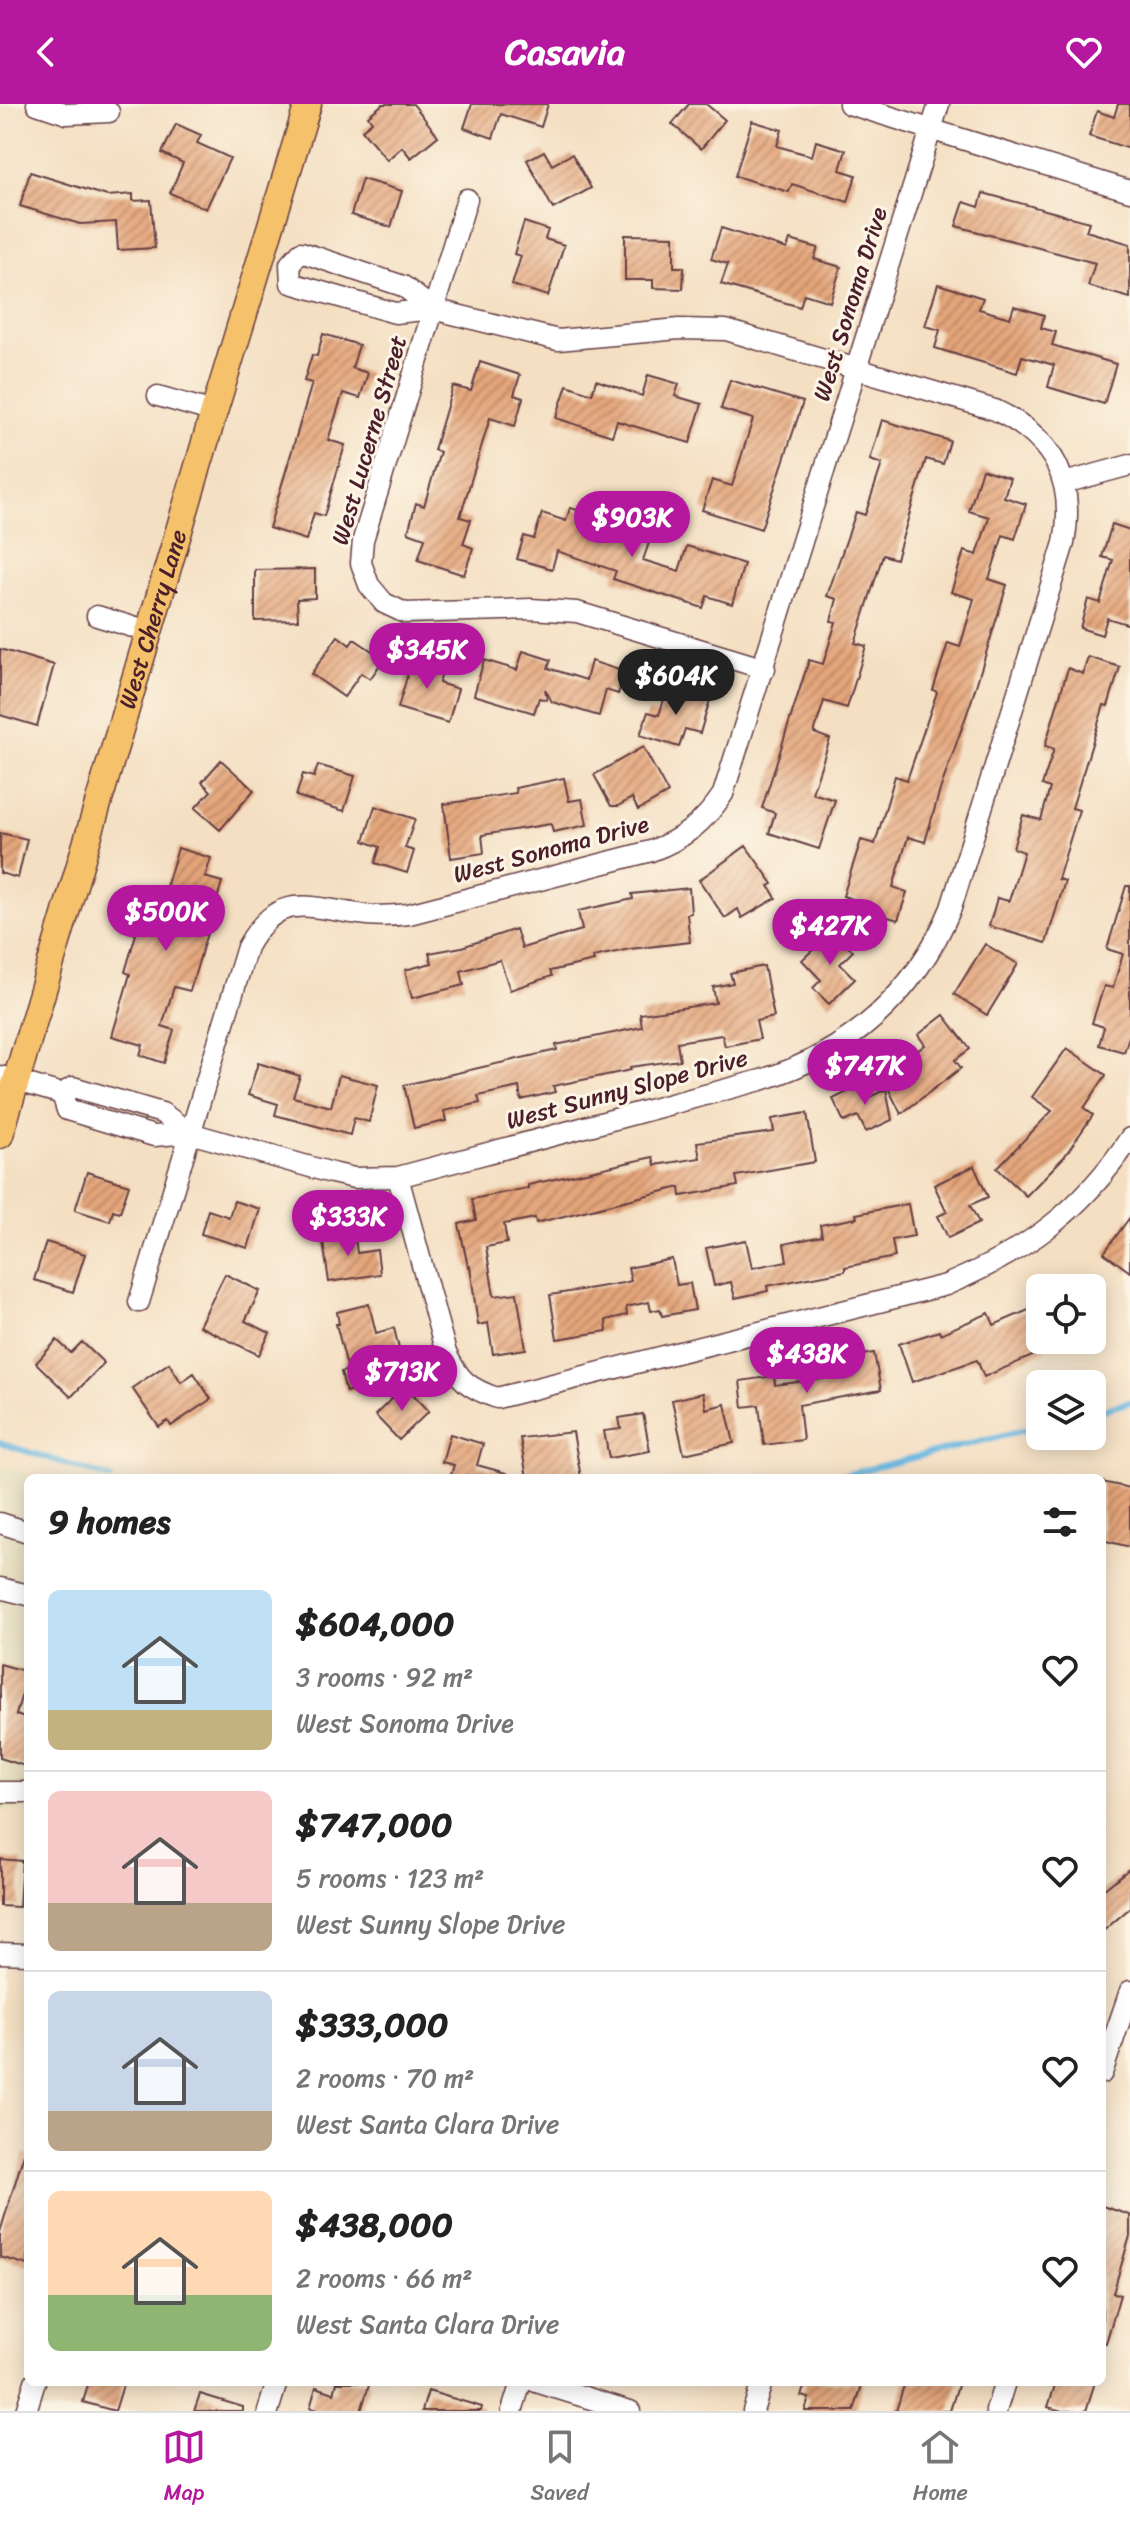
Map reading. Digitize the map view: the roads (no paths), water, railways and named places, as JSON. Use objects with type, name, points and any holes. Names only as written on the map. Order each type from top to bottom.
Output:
[{"type":"main road","name":"West Cherry Lane","points":[[0,1135],[8,1078],[149,632],[308,104]]},
{"type":"street","points":[[37,104],[67,114],[109,112]]},
{"type":"street","points":[[849,104],[1130,191]]},
{"type":"street","name":"West Sonoma Drive","points":[[139,1302],[247,947],[259,927],[277,911],[299,905],[385,917],[409,914],[651,851],[693,830],[710,814],[723,794],[765,669],[939,104]]},
{"type":"street","name":"West Lucerne Street","points":[[467,199],[363,540],[361,563],[369,585],[384,603],[405,613],[531,609],[577,612],[765,669]]},
{"type":"street","points":[[301,252],[403,286],[433,309],[395,313],[291,283],[290,264],[301,252]]},
{"type":"street","points":[[262,255],[290,264]]},
{"type":"street","name":"West Sunny Slope Drive","points":[[8,1078],[62,1094],[73,1087],[132,1104],[162,1113],[190,1133],[332,1173],[354,1178],[398,1177],[784,1073],[807,1064],[849,1040],[886,1009],[924,962],[951,908],[1064,543],[1069,520],[1068,496],[1051,452],[1036,434],[1017,420],[995,410],[726,330],[679,329],[558,340],[433,309]]},
{"type":"street","points":[[158,396],[214,412]]},
{"type":"street","points":[[1064,483],[1130,465]]},
{"type":"street","points":[[97,616],[149,632]]},
{"type":"street","points":[[398,1177],[446,1353],[456,1374],[474,1390],[497,1398],[946,1285],[990,1266],[1034,1240],[1071,1210],[1104,1174],[1130,1138]]},
{"type":"street","points":[[0,1523],[24,1531]]},
{"type":"street","points":[[0,1588],[24,1594]]},
{"type":"street","points":[[0,1792],[24,1792]]},
{"type":"street","points":[[0,1953],[24,1954]]},
{"type":"street","points":[[1106,2061],[1130,1991]]},
{"type":"street","points":[[26,2411],[34,2386]]},
{"type":"street","points":[[268,2411],[276,2386]]},
{"type":"street","points":[[512,2411],[520,2386]]},
{"type":"street","points":[[549,2386],[630,2411]]},
{"type":"street","points":[[753,2411],[761,2386]]},
{"type":"street","points":[[996,2411],[1004,2386]]},
{"type":"waterway","points":[[1106,1409],[1130,1402]]},
{"type":"waterway","points":[[849,1474],[1026,1430]]},
{"type":"waterway","points":[[0,1443],[98,1474]]}]
